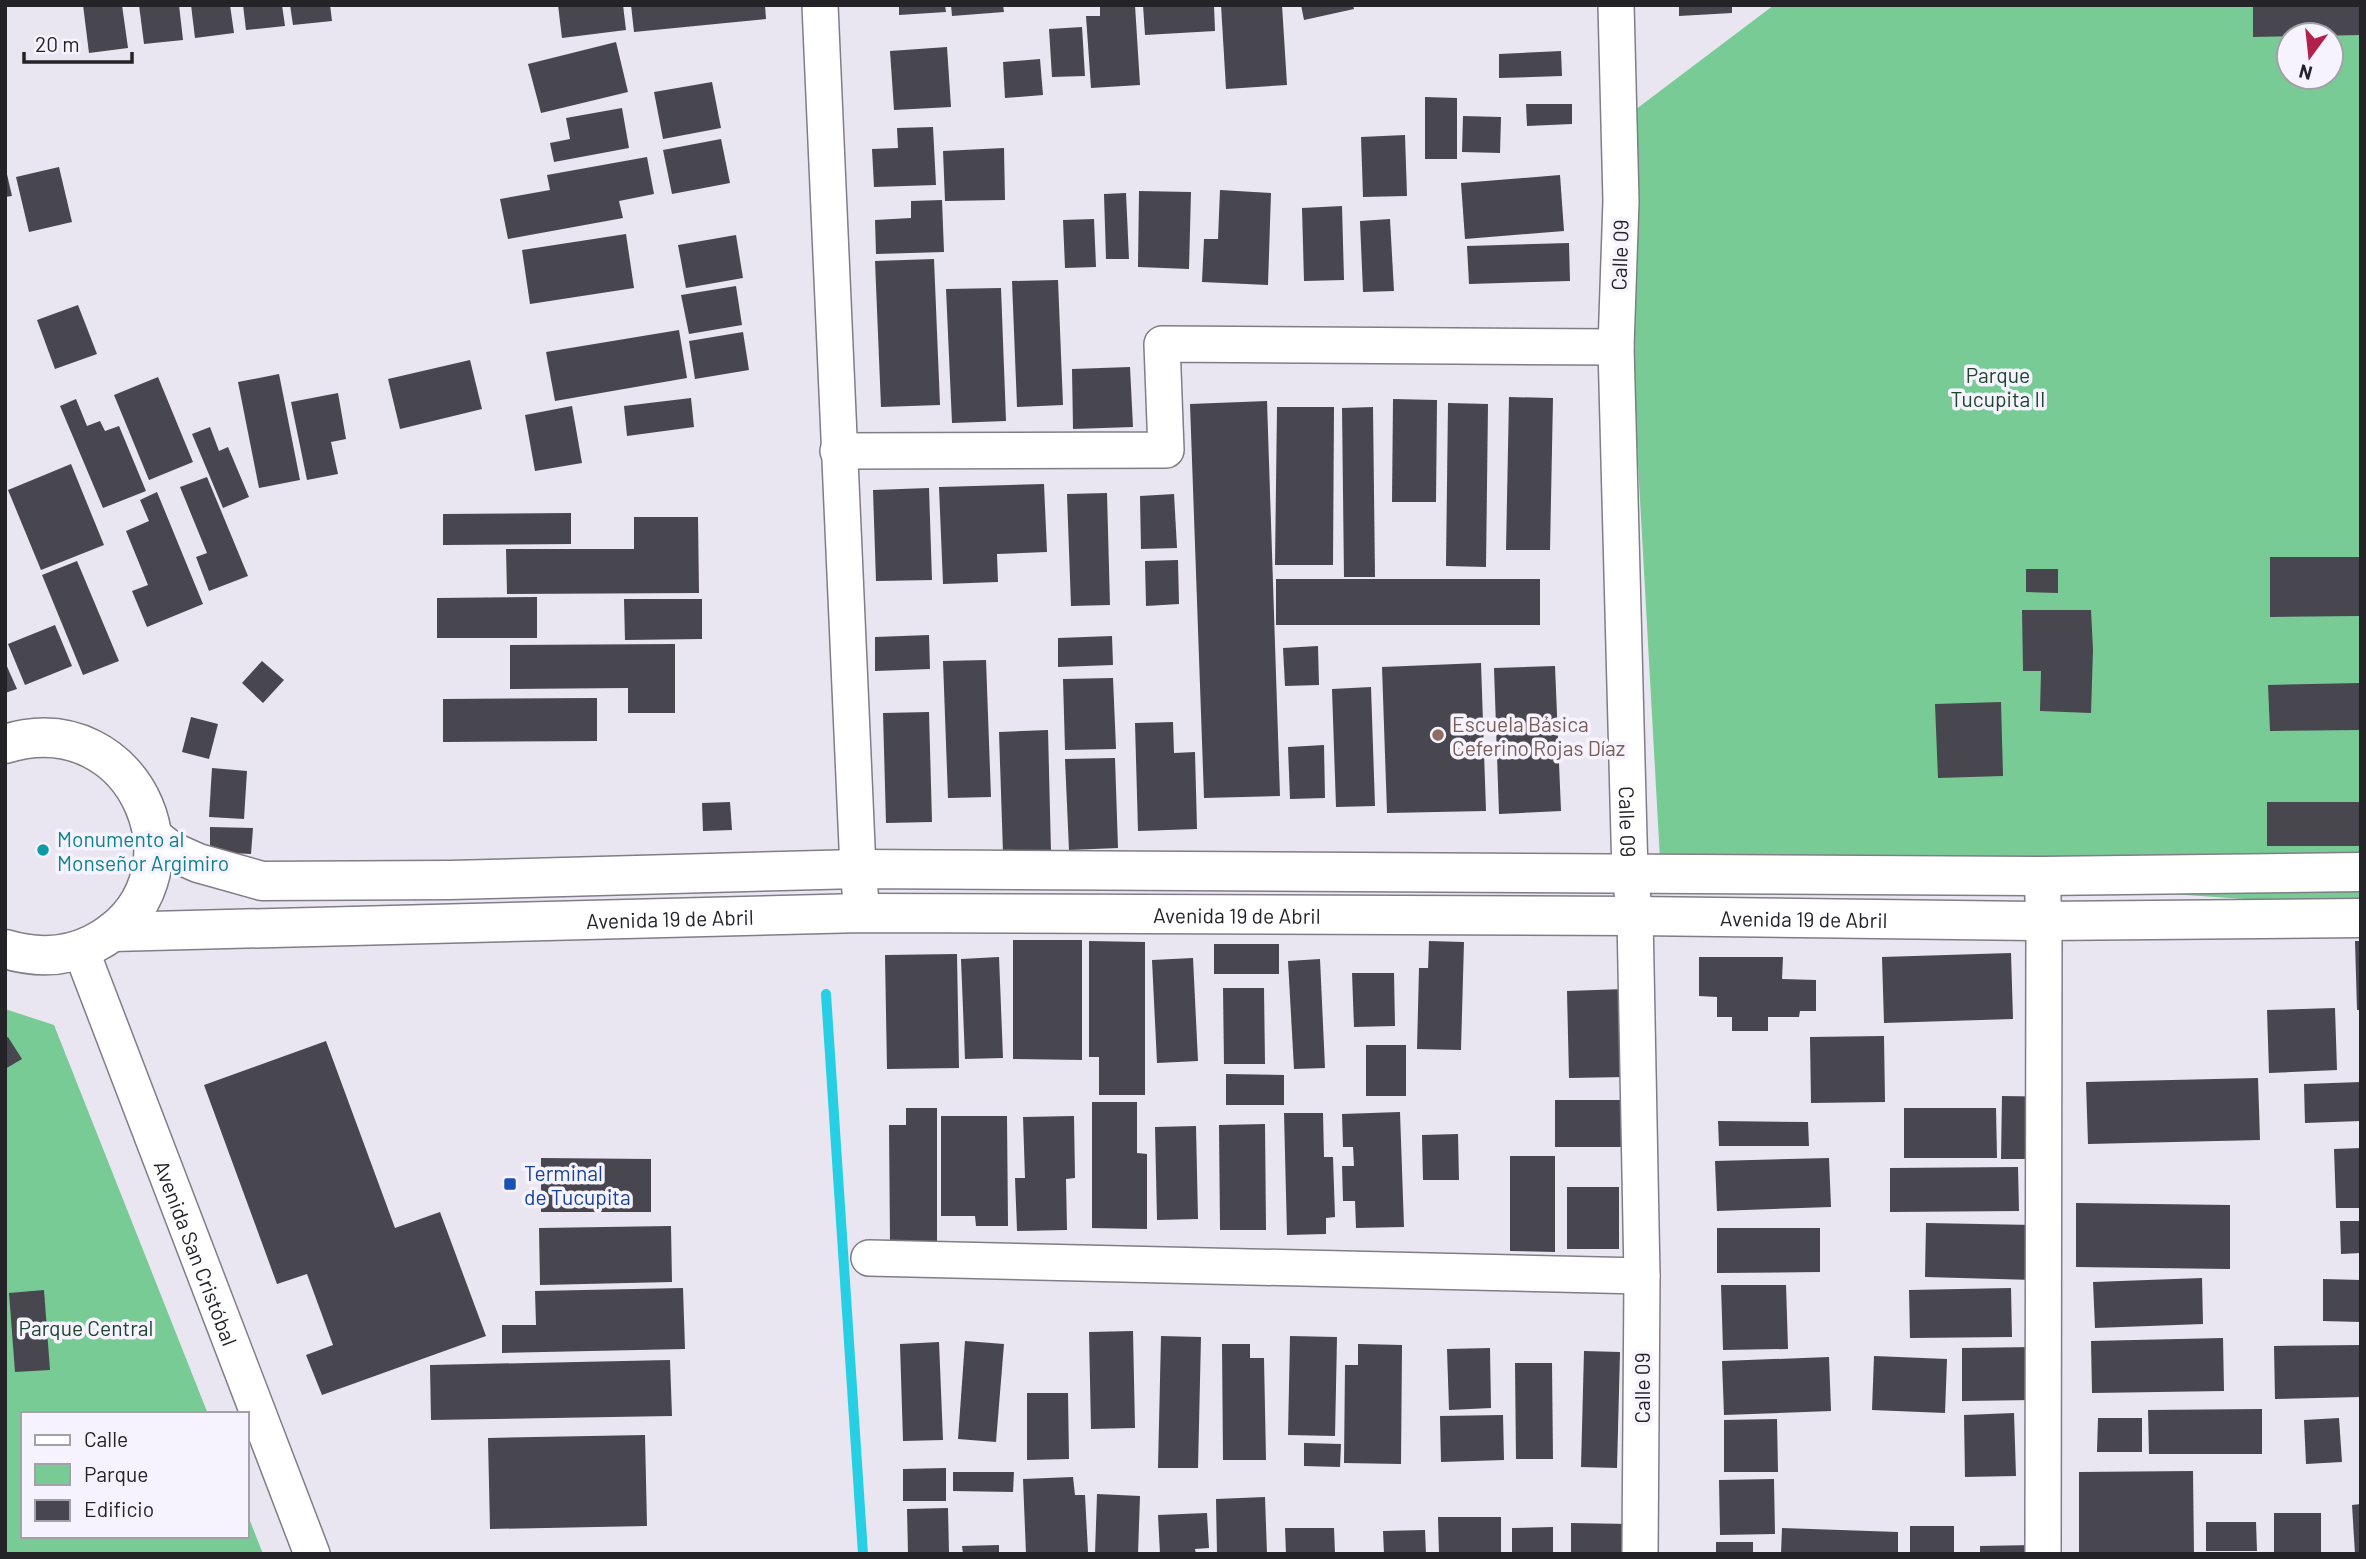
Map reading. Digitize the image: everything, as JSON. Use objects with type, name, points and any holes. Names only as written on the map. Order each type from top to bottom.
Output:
[{"type":"street","points":[[820,5],[838,451],[862,914]]},
{"type":"street","name":"Calle 09","points":[[1616,5],[1621,201],[1616,347],[1630,874],[1635,916],[1642,1276],[1640,1554]]},
{"type":"street","points":[[838,451],[1166,450],[1161,344],[1616,347]]},
{"type":"street","points":[[5,744],[44,736],[67,739],[89,747],[109,759],[126,775],[139,793],[153,837],[152,864],[145,890],[131,913],[97,941]]},
{"type":"street","name":"Avenida 19 de Abril","points":[[153,837],[171,851],[198,863],[262,880],[450,880],[858,869],[2042,876],[2361,872]]},
{"type":"street","points":[[2042,876],[2043,1554]]},
{"type":"street","name":"Avenida 19 de Abril","points":[[11,953],[62,955],[97,941],[862,914],[1635,916],[2044,921],[2361,918]]},
{"type":"street","name":"Avenida San Cristóbal","points":[[97,941],[312,1554]]},
{"type":"street","points":[[869,1258],[1642,1276]]},
{"type":"green space","name":"Parque Tucupita II","points":[[1774,5],[2361,5],[2361,907],[1660,859],[1619,122]]},
{"type":"green space","name":"Parque Central","points":[[5,1009],[54,1025],[207,1412],[21,1412],[21,1538],[248,1538],[248,1516],[263,1554],[5,1554]]},
{"type":"building","points":[[83,5],[122,5],[128,48],[89,53]]},
{"type":"building","points":[[139,5],[179,5],[183,40],[144,44]]},
{"type":"building","points":[[191,5],[230,5],[234,33],[195,38]]},
{"type":"building","points":[[243,5],[282,5],[285,26],[246,30]]},
{"type":"building","points":[[290,5],[330,5],[332,21],[293,25]]},
{"type":"building","points":[[558,5],[623,5],[626,30],[562,38]]},
{"type":"building","points":[[631,5],[765,5],[766,19],[634,32]]},
{"type":"building","points":[[899,5],[945,5],[946,12],[899,15]]},
{"type":"building","points":[[951,5],[1003,5],[1004,12],[952,16]]},
{"type":"building","points":[[1100,5],[1135,5],[1140,85],[1091,88],[1086,16],[1100,16]]},
{"type":"building","points":[[1143,5],[1214,5],[1215,31],[1145,35]]},
{"type":"building","points":[[1221,5],[1282,5],[1287,85],[1226,89]]},
{"type":"building","points":[[1301,5],[1353,5],[1354,9],[1304,20]]},
{"type":"building","points":[[1679,5],[1732,5],[1732,13],[1679,16]]},
{"type":"building","points":[[2253,5],[2361,5],[2361,35],[2345,35],[2345,21],[2275,21],[2275,37],[2253,37]]},
{"type":"building","points":[[1082,27],[1085,76],[1052,77],[1049,29]]},
{"type":"building","points":[[616,42],[628,92],[541,113],[528,64]]},
{"type":"building","points":[[947,47],[951,107],[894,110],[890,51]]},
{"type":"building","points":[[1561,51],[1562,76],[1499,78],[1499,54]]},
{"type":"building","points":[[1040,59],[1043,95],[1005,98],[1003,62]]},
{"type":"building","points":[[712,82],[721,128],[663,139],[654,92]]},
{"type":"building","points":[[1425,97],[1457,98],[1457,159],[1425,159]]},
{"type":"building","points":[[1526,104],[1572,104],[1572,124],[1527,126]]},
{"type":"building","points":[[622,108],[629,148],[554,162],[550,143],[570,139],[566,118]]},
{"type":"building","points":[[1463,116],[1501,117],[1500,153],[1462,152]]},
{"type":"building","points":[[933,127],[936,185],[874,187],[872,149],[898,148],[897,128]]},
{"type":"building","points":[[1405,135],[1407,196],[1363,197],[1361,137]]},
{"type":"building","points":[[721,139],[730,183],[672,194],[663,150]]},
{"type":"building","points":[[1004,148],[1005,200],[945,201],[943,151]]},
{"type":"building","points":[[647,157],[654,194],[619,201],[623,218],[508,239],[500,199],[550,190],[547,175]]},
{"type":"building","points":[[59,167],[72,222],[29,232],[16,177]]},
{"type":"building","points":[[5,171],[12,196],[5,197]]},
{"type":"building","points":[[1560,175],[1564,231],[1465,239],[1461,183]]},
{"type":"building","points":[[1220,190],[1271,193],[1268,285],[1202,282],[1204,239],[1218,239]]},
{"type":"building","points":[[1139,191],[1191,192],[1189,269],[1138,267]]},
{"type":"building","points":[[1126,193],[1129,259],[1106,259],[1104,194]]},
{"type":"building","points":[[942,200],[944,252],[876,254],[875,220],[911,218],[911,201]]},
{"type":"building","points":[[1342,206],[1344,280],[1304,281],[1302,208]]},
{"type":"building","points":[[1094,219],[1096,267],[1065,268],[1063,220]]},
{"type":"building","points":[[1390,219],[1394,291],[1363,292],[1360,221]]},
{"type":"building","points":[[626,234],[634,288],[530,304],[522,250]]},
{"type":"building","points":[[736,235],[743,278],[686,288],[678,245]]},
{"type":"building","points":[[1569,243],[1570,281],[1469,284],[1467,246]]},
{"type":"building","points":[[934,259],[940,405],[881,407],[875,261]]},
{"type":"building","points":[[1058,280],[1063,405],[1017,407],[1012,281]]},
{"type":"building","points":[[736,286],[742,325],[689,334],[681,295]]},
{"type":"building","points":[[1001,288],[1006,421],[952,423],[946,289]]},
{"type":"building","points":[[78,305],[97,354],[55,369],[37,320]]},
{"type":"building","points":[[679,330],[687,378],[555,401],[546,352]]},
{"type":"building","points":[[743,332],[749,370],[695,379],[689,341]]},
{"type":"building","points":[[470,360],[482,409],[400,429],[388,379]]},
{"type":"building","points":[[1130,367],[1133,427],[1073,429],[1072,369]]},
{"type":"building","points":[[279,374],[300,480],[259,488],[238,382]]},
{"type":"building","points":[[158,377],[193,462],[149,480],[114,395]]},
{"type":"building","points":[[338,393],[346,439],[331,442],[338,474],[307,480],[291,402]]},
{"type":"building","points":[[1509,397],[1553,398],[1550,550],[1506,550]]},
{"type":"building","points":[[691,398],[694,427],[627,436],[624,406]]},
{"type":"building","points":[[76,399],[87,426],[100,421],[105,431],[119,426],[146,491],[103,508],[60,406]]},
{"type":"building","points":[[1393,399],[1437,400],[1436,502],[1392,502]]},
{"type":"building","points":[[1267,401],[1280,796],[1204,798],[1190,404]]},
{"type":"building","points":[[1448,403],[1488,404],[1486,567],[1446,566]]},
{"type":"building","points":[[572,406],[582,463],[535,471],[525,415]]},
{"type":"building","points":[[1277,407],[1334,407],[1333,565],[1275,565]]},
{"type":"building","points":[[1373,407],[1375,577],[1344,577],[1342,408]]},
{"type":"building","points":[[210,427],[219,451],[228,447],[249,497],[223,508],[192,434]]},
{"type":"building","points":[[71,464],[104,545],[41,570],[8,490]]},
{"type":"building","points":[[207,477],[248,576],[209,591],[196,557],[207,553],[180,487]]},
{"type":"building","points":[[1044,484],[1047,552],[997,554],[998,582],[943,584],[939,487]]},
{"type":"building","points":[[929,488],[932,580],[876,581],[873,490]]},
{"type":"building","points":[[157,492],[203,604],[147,627],[132,591],[148,585],[126,531],[149,521],[140,500]]},
{"type":"building","points":[[1107,493],[1110,605],[1071,606],[1067,494]]},
{"type":"building","points":[[1174,494],[1177,548],[1141,549],[1140,496]]},
{"type":"building","points":[[571,513],[571,544],[443,545],[443,514]]},
{"type":"building","points":[[634,517],[698,517],[699,593],[507,594],[506,549],[634,549]]},
{"type":"building","points":[[2270,557],[2361,557],[2361,616],[2270,617]]},
{"type":"building","points":[[1178,560],[1179,604],[1146,606],[1145,561]]},
{"type":"building","points":[[77,561],[119,661],[83,675],[42,575]]},
{"type":"building","points":[[2026,569],[2058,569],[2058,593],[2026,592]]},
{"type":"building","points":[[1276,579],[1540,579],[1540,625],[1276,625]]},
{"type":"building","points":[[537,597],[537,638],[437,638],[437,598]]},
{"type":"building","points":[[624,599],[702,599],[702,639],[625,640]]},
{"type":"building","points":[[2022,610],[2091,610],[2091,713],[2040,711],[2041,671],[2023,671]]},
{"type":"building","points":[[55,625],[72,666],[25,685],[8,644]]},
{"type":"building","points":[[929,635],[930,669],[875,671],[875,637]]},
{"type":"building","points":[[1112,636],[1113,665],[1058,667],[1058,638]]},
{"type":"building","points":[[675,644],[675,713],[628,713],[628,688],[510,689],[510,645]]},
{"type":"building","points":[[1318,646],[1319,685],[1285,686],[1283,648]]},
{"type":"building","points":[[986,660],[991,797],[948,798],[943,661]]},
{"type":"building","points":[[262,661],[284,680],[263,703],[242,683]]},
{"type":"building","points":[[5,662],[17,689],[5,693]]},
{"type":"building","points":[[1481,663],[1486,811],[1387,813],[1382,667]]},
{"type":"building","points":[[1555,666],[1561,811],[1499,814],[1494,668]]},
{"type":"building","points":[[1113,678],[1116,749],[1065,750],[1063,679]]},
{"type":"building","points":[[2361,683],[2361,730],[2270,731],[2268,685]]},
{"type":"building","points":[[1371,687],[1375,806],[1336,807],[1332,689]]},
{"type":"building","points":[[597,698],[597,741],[443,742],[443,699]]},
{"type":"building","points":[[2001,702],[2003,776],[1938,778],[1935,704]]},
{"type":"building","points":[[929,712],[932,822],[886,823],[883,713]]},
{"type":"building","points":[[191,717],[218,724],[209,759],[182,752]]},
{"type":"building","points":[[1173,722],[1174,753],[1195,752],[1197,829],[1138,831],[1135,723]]},
{"type":"building","points":[[1048,730],[1051,852],[1003,853],[999,732]]},
{"type":"building","points":[[1324,745],[1325,798],[1290,799],[1288,747]]},
{"type":"building","points":[[1115,758],[1118,848],[1069,850],[1065,759]]},
{"type":"building","points":[[212,768],[247,771],[244,819],[209,817]]},
{"type":"building","points":[[730,802],[732,830],[703,831],[702,803]]},
{"type":"building","points":[[2267,802],[2361,802],[2361,846],[2267,846]]},
{"type":"building","points":[[210,827],[253,828],[251,854],[210,852]]},
{"type":"building","points":[[1013,940],[1082,940],[1082,1060],[1013,1059]]},
{"type":"building","points":[[1089,941],[1145,942],[1145,1095],[1099,1095],[1099,1057],[1089,1057]]},
{"type":"building","points":[[1429,941],[1464,942],[1461,1050],[1417,1049],[1419,968],[1428,968]]},
{"type":"building","points":[[2355,941],[2361,941],[2361,1010],[2357,1010]]},
{"type":"building","points":[[1214,944],[1279,944],[1279,974],[1214,974]]},
{"type":"building","points":[[2011,953],[2013,1019],[1884,1023],[1882,957]]},
{"type":"building","points":[[957,954],[959,1068],[887,1069],[885,955]]},
{"type":"building","points":[[999,957],[1003,1058],[965,1059],[961,959]]},
{"type":"building","points":[[1699,957],[1783,957],[1782,979],[1816,980],[1816,1011],[1800,1011],[1799,1017],[1768,1017],[1768,1031],[1732,1031],[1732,1017],[1717,1017],[1717,997],[1699,996]]},
{"type":"building","points":[[1193,958],[1198,1061],[1157,1063],[1152,960]]},
{"type":"building","points":[[1320,959],[1325,1068],[1294,1069],[1288,961]]},
{"type":"building","points":[[1352,973],[1394,973],[1395,1026],[1354,1027]]},
{"type":"building","points":[[1223,988],[1264,988],[1265,1064],[1224,1064]]},
{"type":"building","points":[[1625,989],[1627,1077],[1569,1078],[1567,991]]},
{"type":"building","points":[[2335,1008],[2337,1070],[2269,1073],[2267,1010]]},
{"type":"building","points":[[1884,1036],[1885,1102],[1811,1103],[1810,1037]]},
{"type":"building","points":[[8,1037],[22,1059],[5,1069],[5,1038]]},
{"type":"building","points":[[326,1041],[395,1228],[440,1212],[486,1336],[322,1395],[306,1355],[333,1345],[307,1274],[277,1284],[204,1085]]},
{"type":"building","points":[[1366,1045],[1406,1045],[1406,1096],[1366,1096]]},
{"type":"building","points":[[1226,1074],[1284,1075],[1284,1105],[1226,1105]]},
{"type":"building","points":[[2258,1078],[2260,1140],[2088,1144],[2086,1082]]},
{"type":"building","points":[[2361,1082],[2361,1121],[2305,1123],[2304,1084]]},
{"type":"building","points":[[2002,1096],[2054,1097],[2053,1159],[2001,1159]]},
{"type":"building","points":[[1555,1100],[1622,1100],[1622,1147],[1555,1147]]},
{"type":"building","points":[[1092,1102],[1137,1102],[1137,1153],[1147,1154],[1147,1229],[1092,1228]]},
{"type":"building","points":[[906,1108],[937,1108],[937,1243],[890,1242],[889,1125],[906,1125]]},
{"type":"building","points":[[1904,1108],[1996,1108],[1997,1158],[1904,1158]]},
{"type":"building","points":[[1400,1112],[1404,1227],[1356,1228],[1355,1201],[1343,1201],[1342,1166],[1354,1166],[1353,1147],[1343,1147],[1342,1114]]},
{"type":"building","points":[[1284,1113],[1323,1113],[1324,1157],[1333,1157],[1335,1217],[1326,1218],[1326,1234],[1287,1235]]},
{"type":"building","points":[[941,1116],[1007,1116],[1008,1226],[976,1226],[975,1216],[941,1216]]},
{"type":"building","points":[[1074,1116],[1075,1178],[1066,1179],[1067,1230],[1017,1231],[1015,1178],[1025,1178],[1023,1117]]},
{"type":"building","points":[[1718,1121],[1808,1122],[1809,1146],[1719,1146]]},
{"type":"building","points":[[1265,1124],[1266,1230],[1220,1230],[1219,1125]]},
{"type":"building","points":[[1196,1126],[1198,1219],[1157,1220],[1155,1127]]},
{"type":"building","points":[[1458,1134],[1459,1180],[1423,1180],[1422,1135]]},
{"type":"building","points":[[2361,1148],[2361,1208],[2336,1208],[2334,1149]]},
{"type":"building","points":[[1510,1156],[1555,1156],[1555,1252],[1510,1251]]},
{"type":"building","points":[[541,1158],[651,1159],[651,1212],[541,1212]]},
{"type":"building","points":[[1829,1158],[1831,1207],[1717,1211],[1715,1161]]},
{"type":"building","points":[[2018,1167],[2019,1211],[1890,1212],[1890,1168]]},
{"type":"building","points":[[1567,1187],[1619,1187],[1619,1249],[1567,1249]]},
{"type":"building","points":[[2076,1203],[2230,1205],[2230,1269],[2076,1267]]},
{"type":"building","points":[[2340,1221],[2361,1221],[2361,1253],[2341,1254]]},
{"type":"building","points":[[1926,1223],[2037,1225],[2036,1280],[1925,1277]]},
{"type":"building","points":[[671,1226],[672,1282],[540,1285],[539,1228]]},
{"type":"building","points":[[1717,1228],[1820,1228],[1820,1272],[1717,1273]]},
{"type":"building","points":[[2202,1278],[2203,1324],[2095,1328],[2093,1282]]},
{"type":"building","points":[[2323,1279],[2361,1280],[2361,1322],[2323,1321]]},
{"type":"building","points":[[1721,1285],[1786,1285],[1788,1349],[1723,1350]]},
{"type":"building","points":[[683,1288],[685,1349],[502,1353],[502,1325],[536,1325],[535,1291]]},
{"type":"building","points":[[2011,1288],[2012,1337],[1910,1338],[1909,1290]]},
{"type":"building","points":[[44,1290],[50,1370],[15,1372],[9,1293]]},
{"type":"building","points":[[1133,1331],[1135,1428],[1091,1429],[1089,1332]]},
{"type":"building","points":[[1161,1336],[1201,1337],[1198,1468],[1158,1468]]},
{"type":"building","points":[[1290,1336],[1337,1337],[1335,1436],[1288,1435]]},
{"type":"building","points":[[2223,1338],[2224,1391],[2092,1393],[2091,1341]]},
{"type":"building","points":[[965,1341],[1004,1344],[996,1442],[958,1439]]},
{"type":"building","points":[[939,1342],[943,1440],[903,1441],[900,1344]]},
{"type":"building","points":[[1222,1344],[1250,1344],[1250,1358],[1264,1358],[1266,1460],[1223,1460]]},
{"type":"building","points":[[1358,1344],[1402,1345],[1401,1464],[1344,1463],[1345,1365],[1358,1365]]},
{"type":"building","points":[[2361,1345],[2361,1397],[2275,1399],[2274,1346]]},
{"type":"building","points":[[2037,1347],[2037,1400],[1962,1401],[1962,1348]]},
{"type":"building","points":[[1490,1348],[1491,1408],[1449,1410],[1447,1349]]},
{"type":"building","points":[[1584,1351],[1620,1352],[1617,1468],[1581,1467]]},
{"type":"building","points":[[1874,1356],[1947,1359],[1945,1413],[1872,1410]]},
{"type":"building","points":[[1829,1357],[1831,1411],[1724,1415],[1722,1361]]},
{"type":"building","points":[[670,1360],[672,1416],[431,1420],[430,1365]]},
{"type":"building","points":[[1515,1363],[1552,1363],[1553,1459],[1516,1459]]},
{"type":"building","points":[[1027,1393],[1068,1393],[1069,1459],[1027,1460]]},
{"type":"building","points":[[2262,1409],[2262,1454],[2149,1454],[2148,1410]]},
{"type":"building","points":[[2014,1413],[2016,1476],[1965,1477],[1964,1415]]},
{"type":"building","points":[[1503,1415],[1504,1460],[1441,1462],[1440,1416]]},
{"type":"building","points":[[2098,1418],[2142,1418],[2142,1452],[2097,1452]]},
{"type":"building","points":[[2339,1418],[2342,1462],[2306,1464],[2304,1420]]},
{"type":"building","points":[[1777,1419],[1778,1472],[1724,1472],[1724,1420]]},
{"type":"building","points":[[645,1435],[647,1526],[490,1529],[488,1438]]},
{"type":"building","points":[[1304,1443],[1341,1444],[1340,1467],[1304,1466]]},
{"type":"building","points":[[946,1468],[946,1501],[903,1501],[903,1469]]},
{"type":"building","points":[[2193,1471],[2194,1554],[2079,1554],[2079,1472]]},
{"type":"building","points":[[953,1472],[1014,1472],[1013,1492],[953,1491]]},
{"type":"building","points":[[1073,1477],[1075,1495],[1085,1495],[1088,1552],[1026,1554],[1023,1479]]},
{"type":"building","points":[[1774,1479],[1775,1534],[1720,1535],[1719,1480]]},
{"type":"building","points":[[1097,1494],[1140,1496],[1138,1554],[1095,1554]]},
{"type":"building","points":[[1265,1497],[1267,1554],[1217,1554],[1216,1499]]},
{"type":"building","points":[[2361,1504],[2361,1554],[2355,1554],[2352,1505]]},
{"type":"building","points":[[948,1508],[949,1553],[908,1554],[907,1509]]},
{"type":"building","points":[[1207,1513],[1209,1548],[1195,1549],[1196,1554],[1160,1554],[1158,1515]]},
{"type":"building","points":[[2274,1513],[2321,1513],[2321,1553],[2274,1552]]},
{"type":"building","points":[[1438,1517],[1501,1517],[1501,1554],[1439,1554]]},
{"type":"building","points":[[2206,1522],[2256,1522],[2257,1551],[2206,1551]]},
{"type":"building","points":[[1571,1523],[1630,1524],[1629,1554],[1571,1554]]},
{"type":"building","points":[[1910,1526],[1954,1526],[1954,1554],[1910,1554]]},
{"type":"building","points":[[1553,1527],[1553,1554],[1512,1554],[1512,1528]]},
{"type":"building","points":[[1285,1528],[1334,1528],[1335,1554],[1286,1554]]},
{"type":"building","points":[[1782,1528],[1898,1532],[1898,1554],[1781,1554]]},
{"type":"building","points":[[1425,1530],[1426,1554],[1384,1554],[1383,1531]]},
{"type":"building","points":[[1716,1542],[1753,1542],[1753,1554],[1716,1554]]},
{"type":"building","points":[[999,1545],[999,1554],[963,1554],[962,1546]]},
{"type":"building","points":[[2035,1545],[2035,1554],[1980,1554],[1980,1546]]},
{"type":"waterway","points":[[826,994],[863,1554]]},
{"type":"place","name":"Escuela Básica Ceferino Rojas Díaz","points":[[1438,735]]},
{"type":"place","name":"Monumento al Monseñor Argimiro","points":[[43,850]]},
{"type":"place","name":"Terminal de Tucupita","points":[[510,1184]]}]
